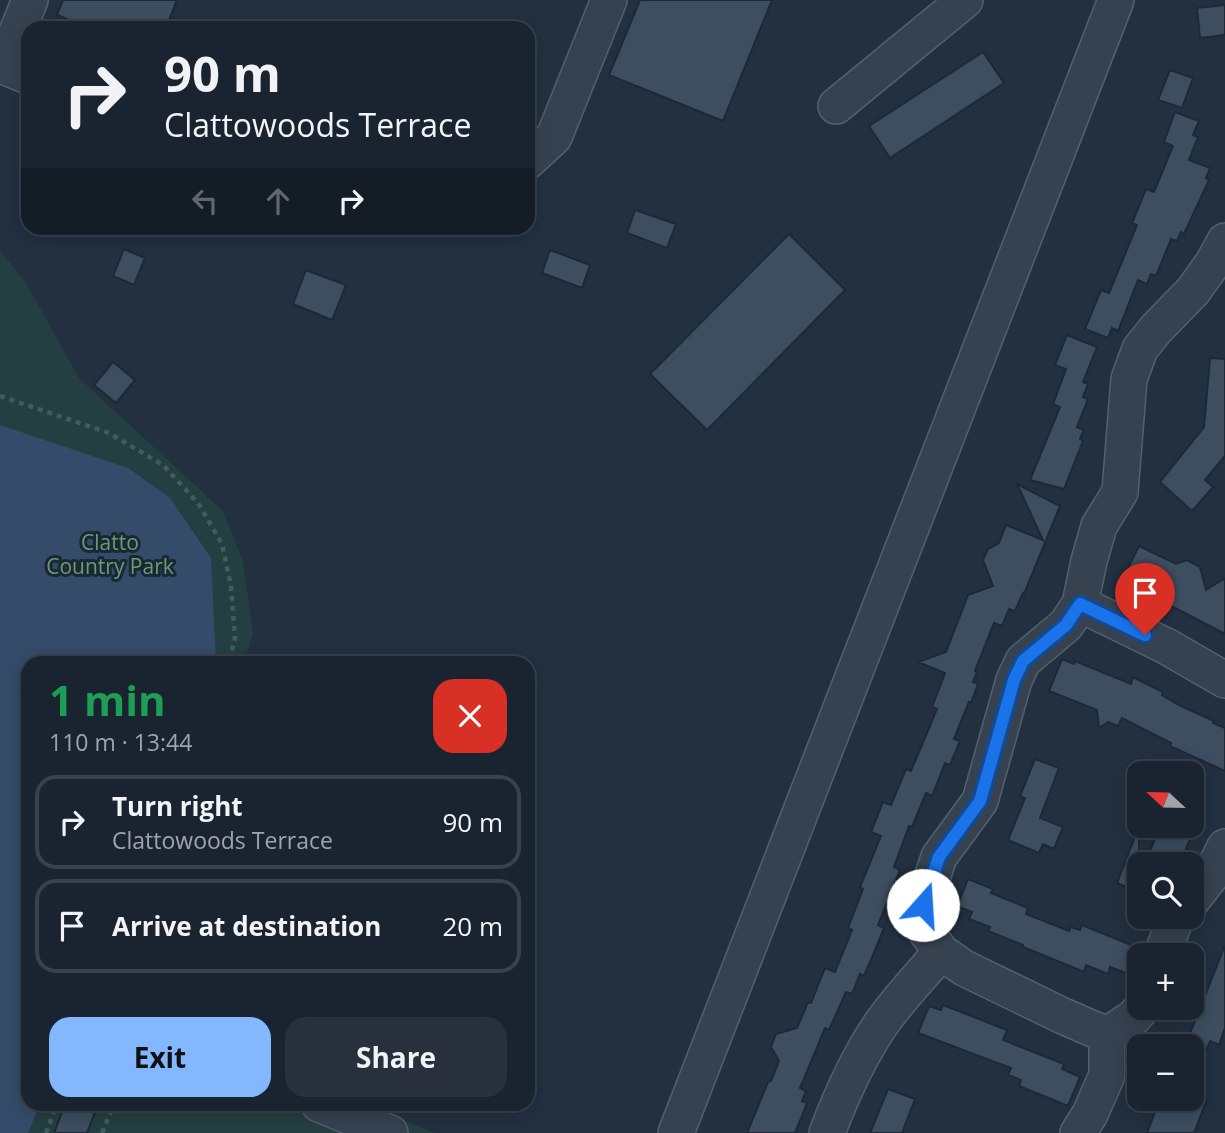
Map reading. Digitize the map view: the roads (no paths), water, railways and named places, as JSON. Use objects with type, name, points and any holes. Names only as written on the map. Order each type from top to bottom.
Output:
[{"type":"street","points":[[21,21],[30,0]]},
{"type":"street","points":[[535,155],[554,137],[609,0]]},
{"type":"street","points":[[836,106],[965,0]]},
{"type":"street","points":[[676,1133],[1116,0]]},
{"type":"street","points":[[21,22],[3,66],[21,73]]},
{"type":"street","points":[[1107,1035],[964,968],[941,952],[926,931],[923,905],[939,857],[980,801],[1014,680],[1023,661],[1066,625],[1080,604],[1099,526],[1120,492],[1129,379],[1140,349],[1193,291],[1225,241]]},
{"type":"street","points":[[1080,604],[1166,646],[1225,680]]},
{"type":"street","points":[[1204,885],[1225,847]]},
{"type":"street","points":[[827,1133],[842,1094],[880,1025],[941,952]]},
{"type":"street","points":[[1107,1035],[1130,1020]]},
{"type":"street","points":[[1078,1133],[1090,1114],[1107,1075],[1107,1035]]},
{"type":"street","points":[[336,1111],[390,1133]]},
{"type":"water","points":[[0,425],[128,468],[170,498],[211,558],[216,656],[21,656],[21,1111],[37,1111],[28,1133],[0,1133]]},
{"type":"park label","name":"Clatto Country Park","points":[[110,555]]}]
